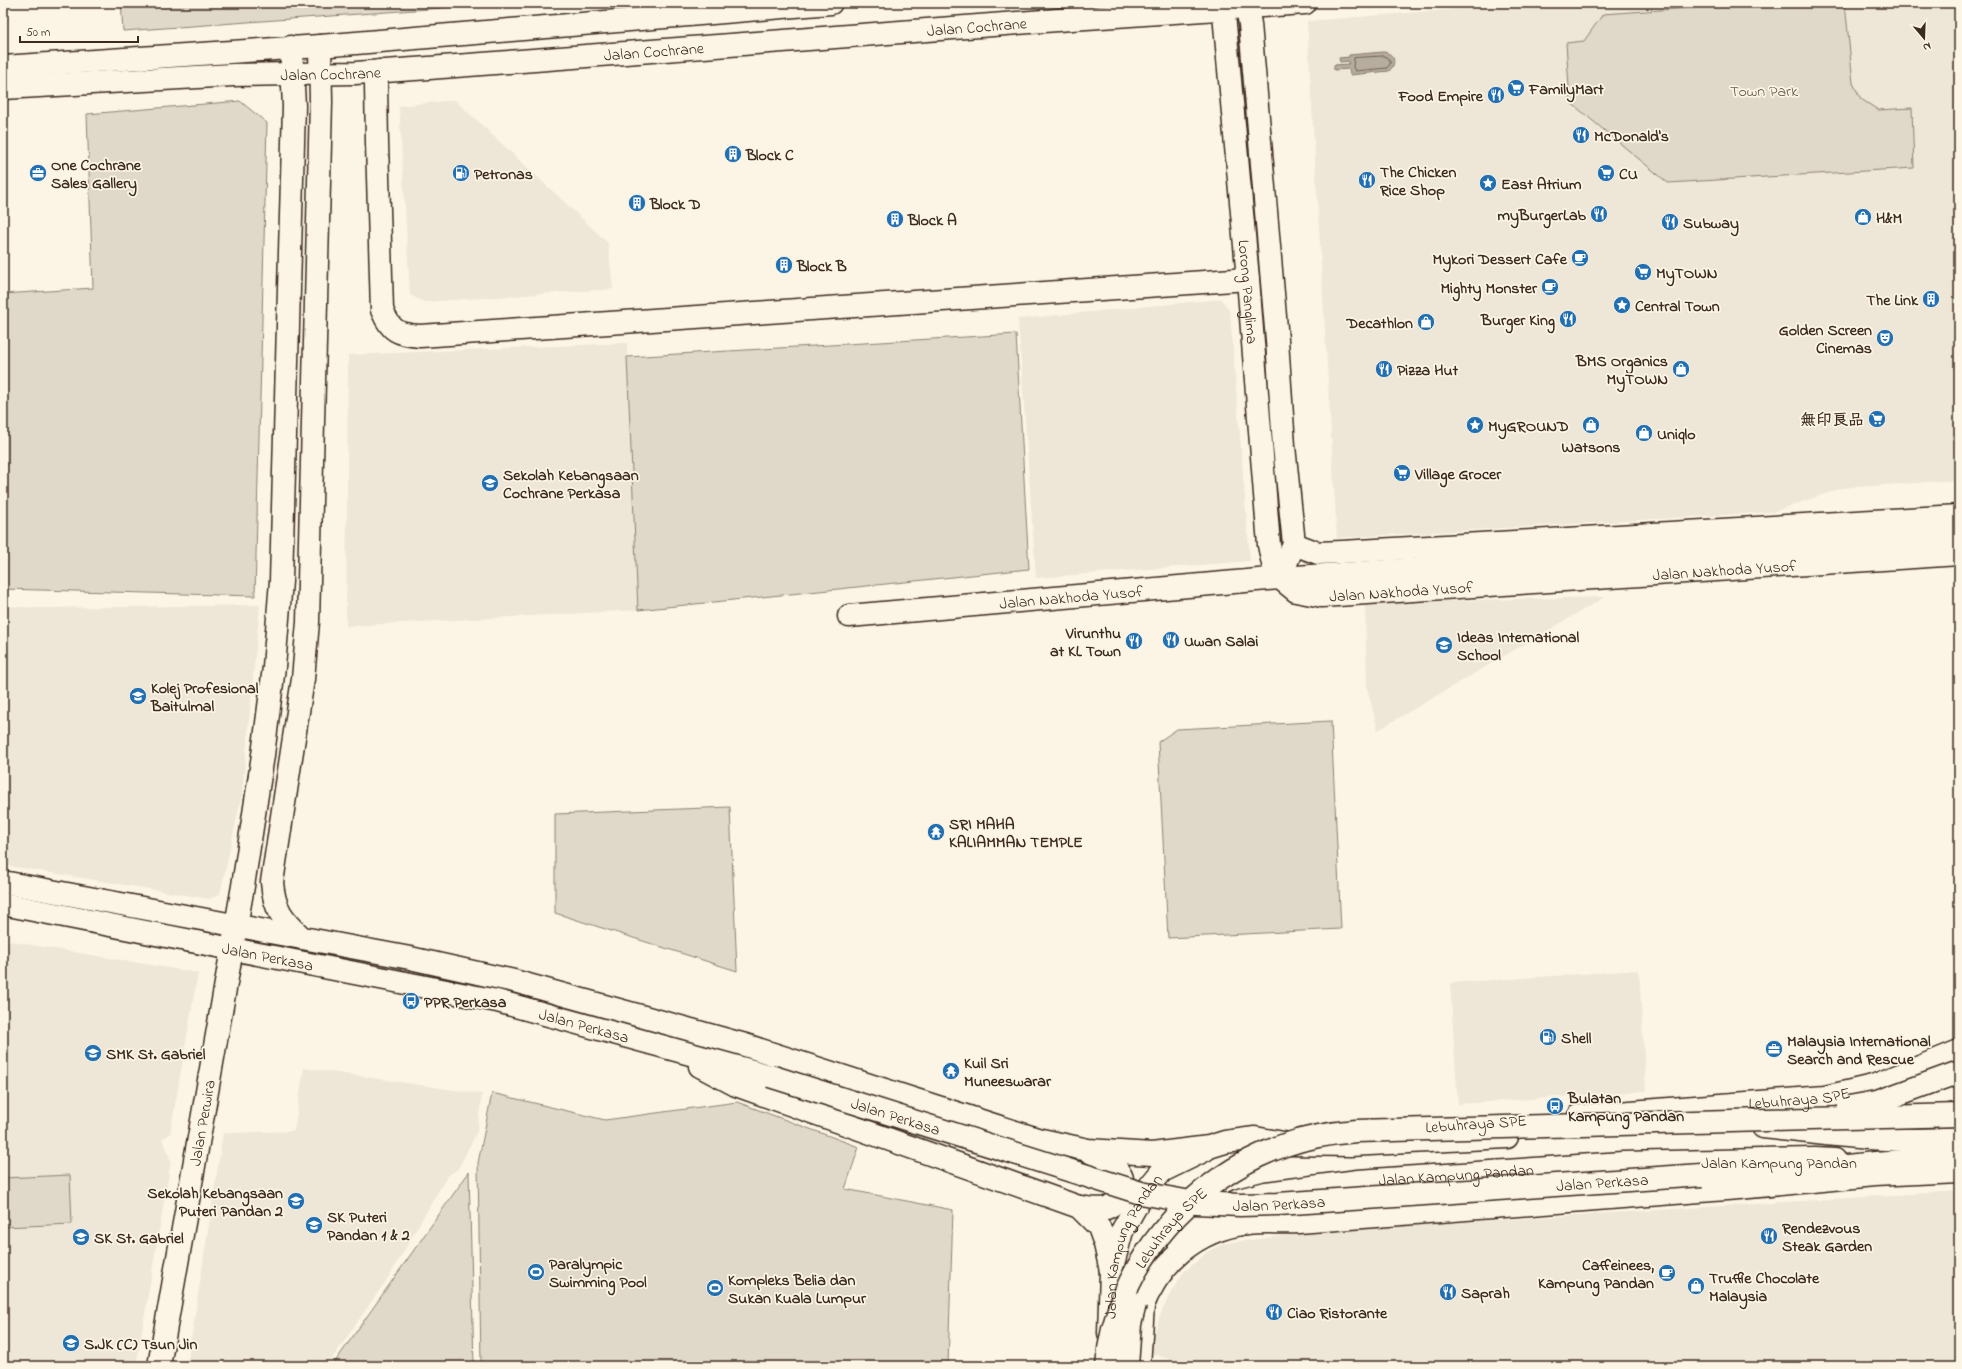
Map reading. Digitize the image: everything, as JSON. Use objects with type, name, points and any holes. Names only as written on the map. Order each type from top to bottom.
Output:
[{"type":"main road","name":"Jalan Cochrane","points":[[3,67],[320,46],[764,6],[831,3]]},
{"type":"main road","name":"Jalan Cochrane","points":[[3,88],[232,75],[379,71],[1246,4],[1305,3]]},
{"type":"main road","name":"Lorong Panglima","points":[[1246,4],[1251,32],[1277,340],[1284,446],[1298,546]]},
{"type":"main road","name":"Lorong Panglima","points":[[1223,6],[1248,279],[1269,545],[1272,564],[1280,578]]},
{"type":"main road","points":[[302,938],[283,919],[277,908],[272,882],[303,679],[308,622],[321,73],[320,46]]},
{"type":"main road","name":"Jalan Perwira","points":[[159,1366],[236,925],[263,755],[280,608],[294,106],[291,47]]},
{"type":"main road","points":[[379,71],[376,84],[382,310],[392,328],[403,335],[420,336],[1248,279]]},
{"type":"main road","points":[[1280,578],[1298,546],[1318,553],[1342,552],[1959,516]]},
{"type":"main road","points":[[1280,578],[1959,534]]},
{"type":"main road","name":"Jalan Nakhoda Yusof","points":[[849,616],[1280,578],[1296,591],[1322,596],[1959,554]]},
{"type":"main road","name":"Jalan Perkasa","points":[[3,882],[236,925],[514,981],[742,1044],[1037,1139],[1088,1150],[1152,1154],[1210,1147]]},
{"type":"main road","name":"Jalan Perkasa","points":[[3,904],[231,950],[497,1001],[770,1076],[1141,1193],[1196,1203],[1240,1205],[1278,1204],[1702,1175],[1800,1171]]},
{"type":"main road","points":[[668,1049],[736,1085],[1079,1207],[1097,1209],[1112,1206],[1117,1201],[1123,1182],[1120,1174],[1113,1166],[1088,1150]]},
{"type":"main road","name":"Lebuhraya SPE","points":[[1127,1366],[1130,1324],[1134,1306],[1148,1272],[1169,1238],[1199,1205],[1235,1178],[1274,1160],[1296,1153],[1386,1135],[1825,1097],[1873,1086],[1959,1051]]},
{"type":"main road","name":"Lebuhraya SPE","points":[[1108,1366],[1112,1338],[1119,1313],[1138,1268],[1167,1226],[1202,1192],[1241,1164],[1285,1145],[1332,1133],[1386,1135],[1684,1124],[1827,1112],[1877,1102],[1959,1072]]},
{"type":"main road","name":"Jalan Kampung Pandan","points":[[1108,1366],[1111,1271],[1122,1231],[1151,1182],[1162,1170],[1210,1147],[1225,1142],[1255,1138],[1289,1144],[1350,1145],[1479,1139],[1698,1121],[1853,1112],[1959,1089]]},
{"type":"main road","points":[[1386,1135],[1959,1116]]},
{"type":"main road","name":"Jalan Kampung Pandan","points":[[1698,1121],[1868,1138],[1934,1140],[1959,1138]]},
{"type":"main road","name":"Jalan Kampung Pandan","points":[[1141,1310],[1152,1284],[1162,1270],[1185,1247],[1214,1232],[1247,1223],[1282,1223],[1357,1218],[1739,1188],[1959,1157]]},
{"type":"main road","name":"Jalan Kampung Pandan","points":[[1139,1366],[1141,1310],[1155,1273],[1171,1249],[1182,1236],[1214,1212],[1229,1204],[1253,1196],[1358,1181],[1622,1163],[1815,1159],[1874,1169]]},
{"type":"main road","name":"Jalan Kampung Pandan","points":[[1800,1171],[1874,1169],[1959,1171]]},
{"type":"main road","points":[[1079,1207],[1099,1227],[1105,1244],[1111,1271]]},
{"type":"shaded area","name":"MyTOWN","points":[[1534,3],[1959,3],[1959,480],[1842,488],[1773,512],[1337,538],[1307,21]]},
{"type":"shaded area","points":[[455,100],[608,243],[613,289],[424,302],[410,295],[399,106]]},
{"type":"shaded area","points":[[1221,299],[1230,312],[1250,561],[1036,578],[1018,319]]},
{"type":"shaded area","name":"Sekolah Kebangsaan Cochrane Perkasa","points":[[627,343],[638,610],[346,626],[348,355]]},
{"type":"shaded area","name":"Ideas International School","points":[[1605,597],[1378,730],[1367,688],[1365,603]]},
{"type":"shaded area","name":"Kolej Profesional Baitulmal","points":[[260,605],[242,794],[220,894],[210,899],[3,865],[3,606],[39,608]]},
{"type":"shaded area","points":[[3,940],[198,973],[170,1134],[162,1139],[171,1161],[136,1366],[3,1366]]},
{"type":"shaded area","points":[[1639,970],[1646,1091],[1458,1104],[1450,983]]},
{"type":"shaded area","name":"SK Puteri Pandan 1 & 2","points":[[304,1068],[482,1094],[477,1132],[458,1169],[447,1176],[390,1275],[327,1366],[187,1366],[223,1133],[294,1131]]},
{"type":"shaded area","points":[[1959,1191],[1959,1366],[1215,1366],[1214,1364],[1179,1363],[1151,1353],[1154,1333],[1160,1316],[1171,1292],[1184,1272],[1207,1252],[1223,1244],[1324,1231]]},
{"type":"green space","points":[[121,3],[512,3],[123,31]]},
{"type":"green space","name":"Town Park","points":[[1760,3],[1845,3],[1853,83],[1861,99],[1878,110],[1912,108],[1914,168],[1668,183],[1570,102],[1566,43],[1584,41],[1603,14]]},
{"type":"green space","points":[[240,101],[267,123],[255,596],[3,589],[3,294],[93,288],[87,114]]},
{"type":"green space","points":[[1016,334],[1029,569],[638,610],[627,357]]},
{"type":"green space","points":[[1331,721],[1341,929],[1168,938],[1158,742],[1177,729]]},
{"type":"green space","points":[[730,807],[737,971],[555,913],[555,814]]},
{"type":"green space","name":"Kompleks Belia dan Sukan Kuala Lumpur","points":[[492,1093],[605,1120],[737,1102],[859,1147],[845,1189],[953,1210],[948,1366],[481,1366],[478,1163]]},
{"type":"green space","points":[[469,1172],[474,1366],[332,1366]]},
{"type":"green space","points":[[70,1175],[72,1224],[3,1227],[3,1178]]},
{"type":"green space","points":[[1179,1363],[1214,1364],[1215,1366],[1179,1366]]},
{"type":"water","points":[[1383,52],[1390,54],[1394,59],[1392,68],[1389,71],[1350,75],[1349,69],[1334,70],[1334,65],[1349,64],[1349,61],[1340,62],[1339,58],[1349,57],[1349,55]]},
{"type":"place","name":"FamilyMart","points":[[1516,88]]},
{"type":"place","name":"Food Empire","points":[[1496,95]]},
{"type":"place","name":"McDonald's","points":[[1581,135]]},
{"type":"place","name":"Block C","points":[[733,154]]},
{"type":"place","name":"One Cochrane Sales Gallery","points":[[38,173]]},
{"type":"place","name":"Petronas","points":[[461,173]]},
{"type":"place","name":"CU","points":[[1606,173]]},
{"type":"place","name":"The Chicken Rice Shop","points":[[1367,180]]},
{"type":"place","name":"East Atrium","points":[[1488,183]]},
{"type":"place","name":"Block D","points":[[637,203]]},
{"type":"place","name":"myBurgerLab","points":[[1599,214]]},
{"type":"place","name":"H&M","points":[[1863,217]]},
{"type":"place","name":"Block A","points":[[895,219]]},
{"type":"place","name":"Subway","points":[[1670,222]]},
{"type":"place","name":"Mykori Dessert Cafe","points":[[1580,258]]},
{"type":"place","name":"Block B","points":[[784,265]]},
{"type":"place","name":"MyTOWN","points":[[1643,272]]},
{"type":"place","name":"Mighty Monster","points":[[1550,287]]},
{"type":"place","name":"The Link","points":[[1931,299]]},
{"type":"place","name":"Central Town","points":[[1622,305]]},
{"type":"place","name":"Burger King","points":[[1568,319]]},
{"type":"place","name":"Decathlon","points":[[1426,322]]},
{"type":"place","name":"Golden Screen Cinemas","points":[[1885,338]]},
{"type":"place","name":"Pizza Hut","points":[[1384,369]]},
{"type":"place","name":"BMS Organics MyTOWN","points":[[1681,369]]},
{"type":"place","name":"無印良品","points":[[1877,419]]},
{"type":"place","name":"MyGROUND","points":[[1475,425]]},
{"type":"place","name":"Watsons","points":[[1591,425]]},
{"type":"place","name":"Uniqlo","points":[[1644,433]]},
{"type":"place","name":"Village Grocer","points":[[1402,473]]},
{"type":"place","name":"Sekolah Kebangsaan Cochrane Perkasa","points":[[490,483]]},
{"type":"place","name":"Uwan Salai","points":[[1171,640]]},
{"type":"place","name":"Virunthu at KL Town","points":[[1134,641]]},
{"type":"place","name":"Ideas International School","points":[[1444,645]]},
{"type":"place","name":"Kolej Profesional Baitulmal","points":[[138,696]]},
{"type":"place","name":"SRI MAHA KALIAMMAN TEMPLE","points":[[936,832]]},
{"type":"place","name":"PPR Perkasa","points":[[411,1001]]},
{"type":"place","name":"Shell","points":[[1548,1037]]},
{"type":"place","name":"Malaysia International Search and Rescue","points":[[1774,1049]]},
{"type":"place","name":"SMK St. Gabriel","points":[[93,1053]]},
{"type":"place","name":"Kuil Sri Muneeswarar","points":[[951,1071]]},
{"type":"place","name":"Bulatan Kampung Pandan","points":[[1555,1106]]},
{"type":"place","name":"Sekolah Kebangsaan Puteri Pandan 2","points":[[296,1201]]},
{"type":"place","name":"SK Puteri Pandan 1 & 2","points":[[314,1225]]},
{"type":"place","name":"Rendezvous Steak Garden","points":[[1769,1236]]},
{"type":"place","name":"SK St. Gabriel","points":[[81,1237]]},
{"type":"place","name":"Paralympic Swimming Pool","points":[[536,1272]]},
{"type":"place","name":"Caffeinees, Kampung Pandan","points":[[1667,1273]]},
{"type":"place","name":"Truffle Chocolate Malaysia","points":[[1696,1286]]},
{"type":"place","name":"Kompleks Belia dan Sukan Kuala Lumpur","points":[[715,1288]]},
{"type":"place","name":"Saprah","points":[[1448,1292]]},
{"type":"place","name":"Ciao Ristorante","points":[[1274,1312]]},
{"type":"place","name":"S.JK (C) Tsun Jin","points":[[71,1343]]}]
